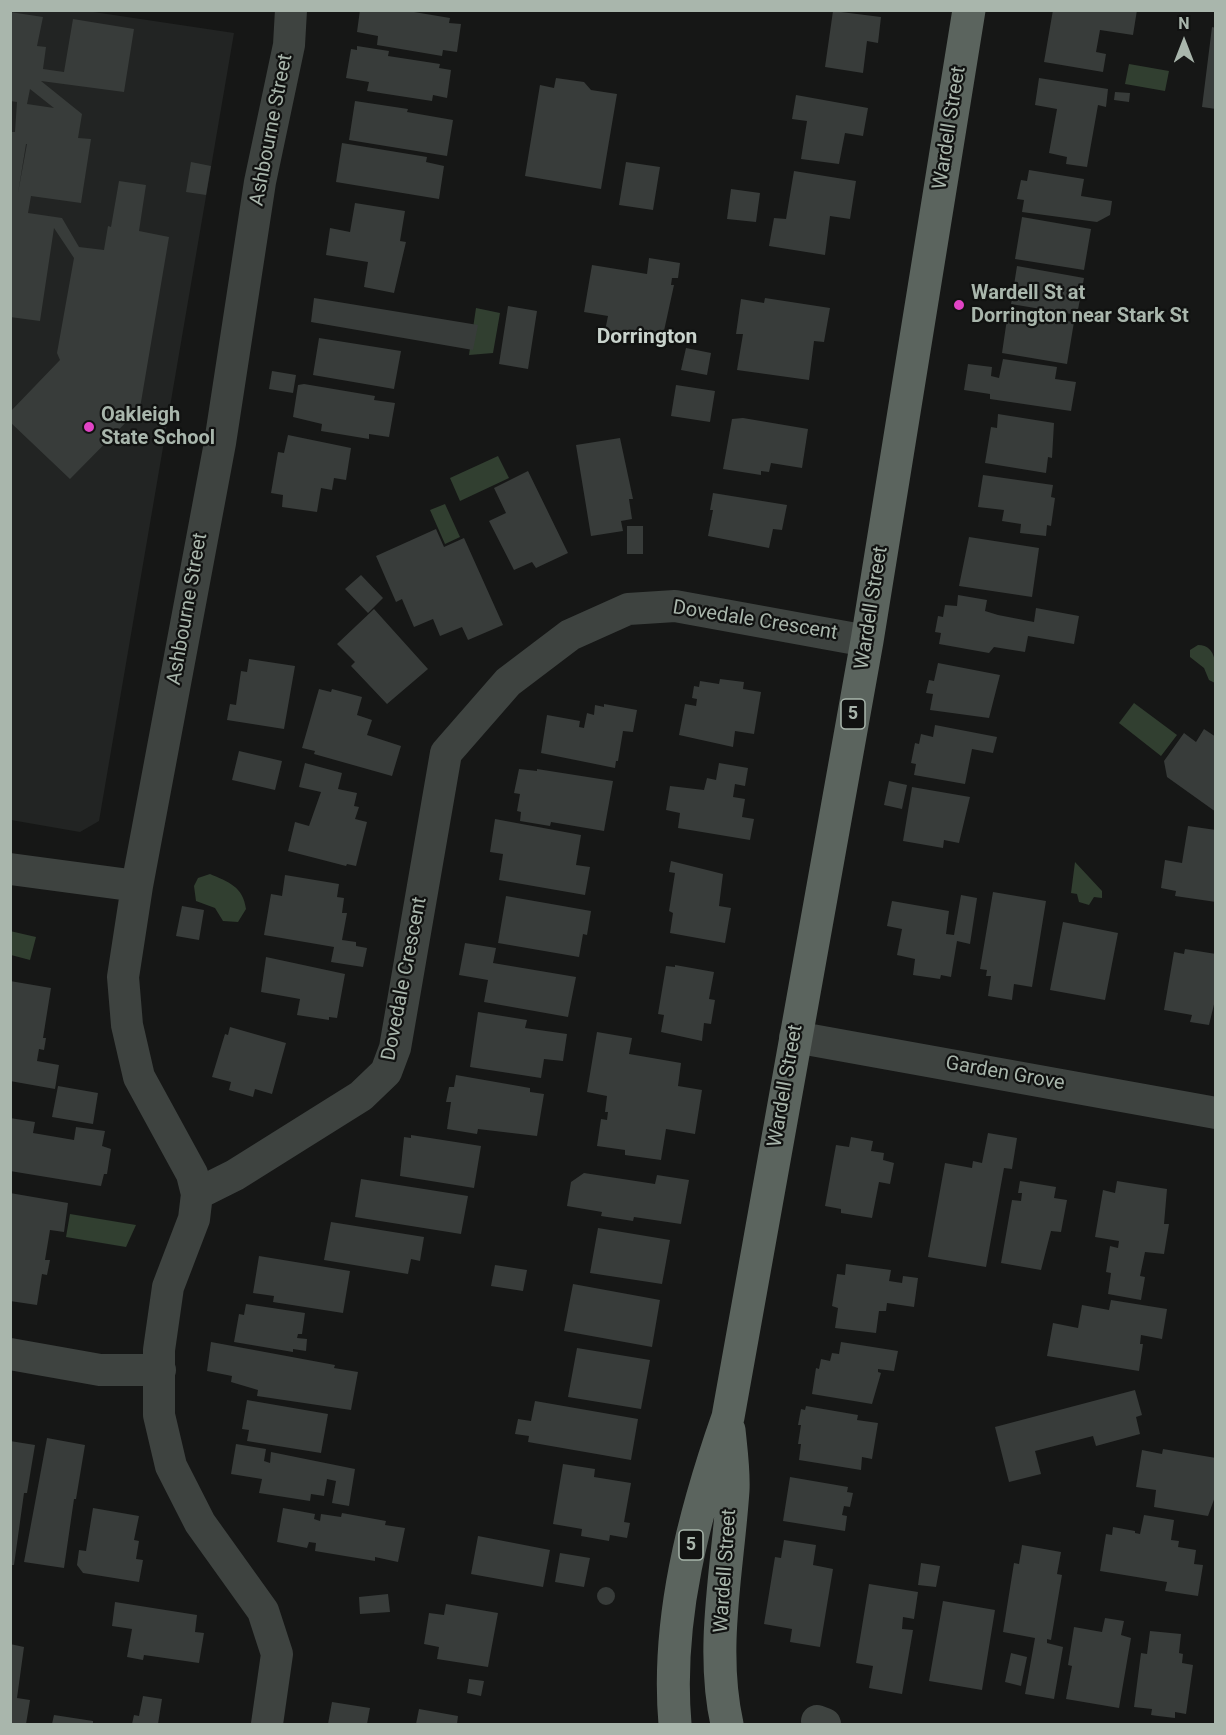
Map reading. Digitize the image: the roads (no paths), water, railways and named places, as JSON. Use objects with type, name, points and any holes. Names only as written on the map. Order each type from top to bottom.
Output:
[{"type":"highway","name":"Wardell Street","points":[[675,1725],[673,1678],[681,1597],[704,1484],[728,1417],[867,641],[969,10]]},
{"type":"highway","name":"Wardell Street","points":[[727,1725],[720,1665],[721,1612],[733,1487],[728,1417]]},
{"type":"street","name":"Ashbourne Street","points":[[197,1194],[192,1174],[139,1077],[127,1025],[123,977],[137,886],[220,443],[260,182],[289,45],[291,10]]},
{"type":"street","name":"Dovedale Crescent","points":[[197,1194],[235,1175],[362,1096],[386,1072],[395,1048],[446,753],[508,682],[570,635],[628,609],[675,606],[814,629],[867,641]]},
{"type":"street","points":[[10,868],[137,886]]},
{"type":"street","name":"Garden Grove","points":[[795,1037],[1215,1113]]},
{"type":"street","points":[[197,1194],[194,1220],[168,1287],[159,1350],[159,1414],[171,1466],[200,1523],[263,1611],[277,1654],[267,1725]]},
{"type":"street","points":[[10,1354],[100,1370],[160,1370]]},
{"type":"place","name":"Wardell St at Dorrington near Stark St","points":[[959,305]]},
{"type":"place","name":"Oakleigh State School","points":[[89,427]]},
{"type":"district","name":"Dorrington","points":[[647,338]]}]
